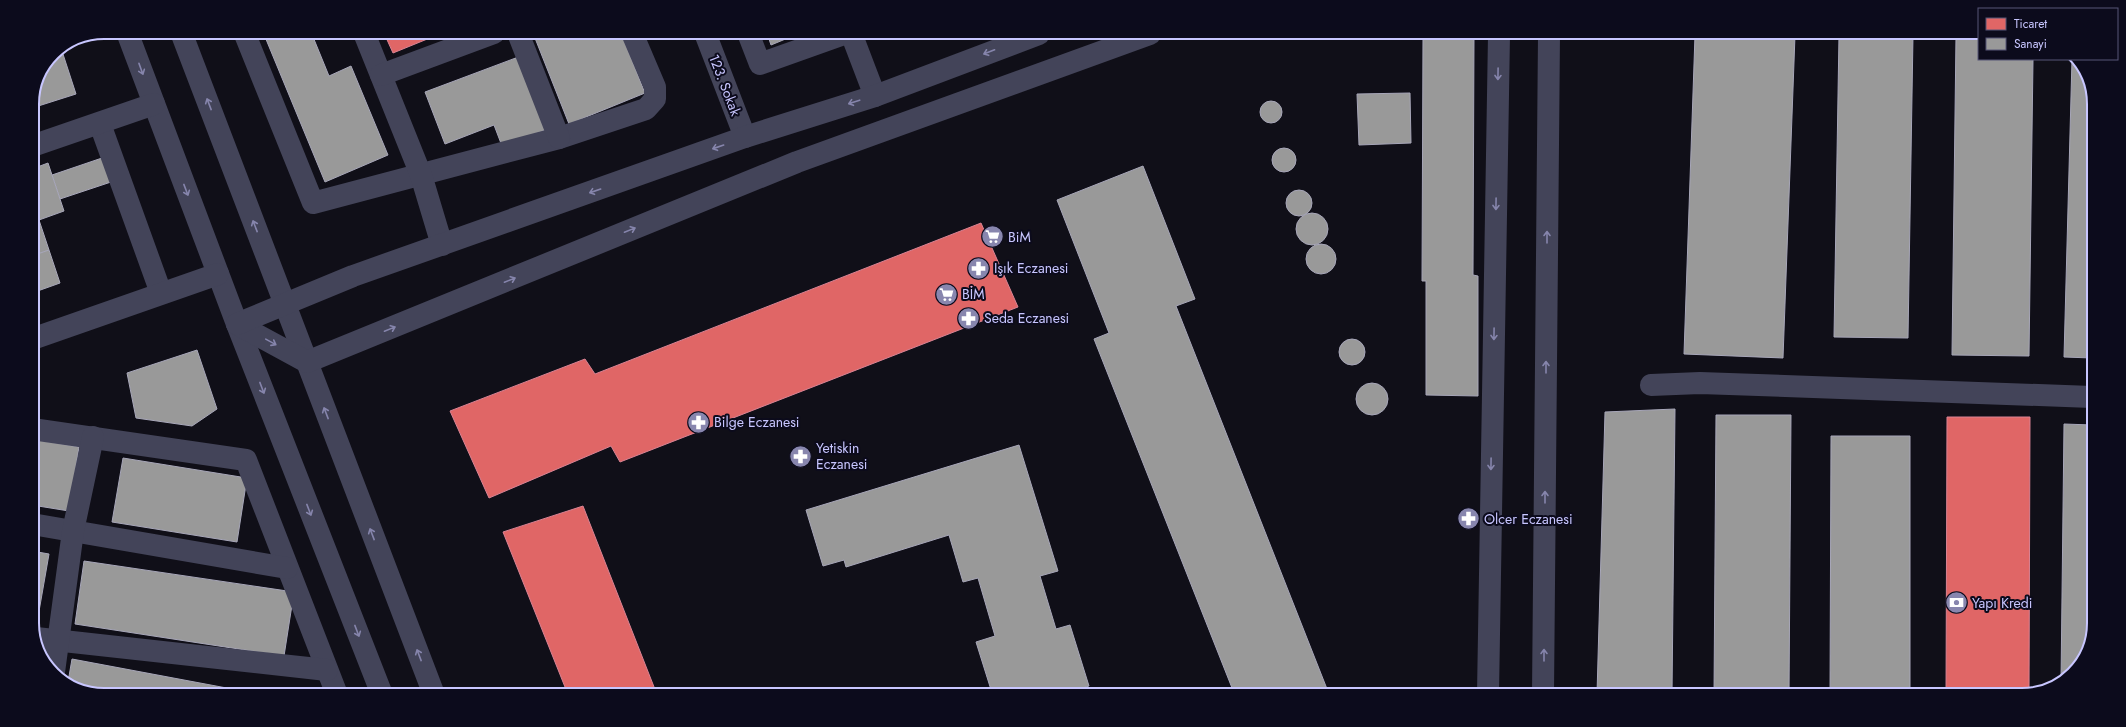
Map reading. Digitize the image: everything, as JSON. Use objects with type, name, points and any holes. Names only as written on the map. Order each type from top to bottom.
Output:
[{"type":"street","points":[[130,39],[237,324],[378,688]]},
{"type":"street","points":[[184,39],[286,303],[307,362],[431,688]]},
{"type":"street","points":[[247,39],[313,204],[559,138],[646,109],[651,105],[656,93],[655,87],[635,39]]},
{"type":"street","points":[[367,39],[421,175],[442,245]]},
{"type":"street","points":[[381,75],[478,39]]},
{"type":"street","points":[[520,39],[559,138]]},
{"type":"street","name":"123. Sokak","points":[[707,39],[745,138]]},
{"type":"street","points":[[750,39],[760,64],[830,39]]},
{"type":"street","points":[[853,39],[875,96]]},
{"type":"street","points":[[237,324],[353,276],[745,138],[875,96],[1026,39]]},
{"type":"street","points":[[307,362],[797,162],[1136,39]]},
{"type":"street","points":[[1488,688],[1499,39]]},
{"type":"street","points":[[1543,688],[1549,39]]},
{"type":"street","points":[[39,144],[100,124],[154,104]]},
{"type":"street","points":[[100,124],[161,294]]},
{"type":"street","points":[[39,337],[218,274]]},
{"type":"street","points":[[237,324],[307,362]]},
{"type":"street","points":[[1651,385],[1700,383],[2087,396]]},
{"type":"street","points":[[39,430],[246,460],[334,688]]},
{"type":"street","points":[[55,666],[73,531],[93,437]]},
{"type":"street","points":[[39,525],[287,568]]},
{"type":"street","points":[[41,639],[327,670]]},
{"type":"building: Ticaret","points":[[387,39],[427,39],[393,53]]},
{"type":"building: Ticaret","points":[[981,223],[1018,307],[620,462],[611,446],[489,498],[450,411],[585,359],[595,374]]},
{"type":"building: Ticaret","points":[[1947,417],[2030,417],[2029,687],[1946,688]]},
{"type":"building: Ticaret","points":[[583,506],[654,688],[565,688],[503,532]]},
{"type":"building: Sanayi","points":[[266,39],[314,39],[329,76],[351,66],[388,155],[325,182]]},
{"type":"building: Sanayi","points":[[535,39],[623,39],[645,93],[569,124]]},
{"type":"building: Sanayi","points":[[769,39],[786,39],[771,45]]},
{"type":"building: Sanayi","points":[[1423,39],[1474,39],[1473,275],[1478,276],[1478,396],[1426,395],[1426,281],[1422,281]]},
{"type":"building: Sanayi","points":[[1695,39],[1795,39],[1783,358],[1684,354]]},
{"type":"building: Sanayi","points":[[1839,39],[1913,39],[1908,338],[1834,337]]},
{"type":"building: Sanayi","points":[[1956,39],[1978,39],[1978,60],[2033,60],[2029,356],[1952,355]]},
{"type":"building: Sanayi","points":[[63,54],[76,94],[39,106],[40,91],[44,79],[50,68]]},
{"type":"building: Sanayi","points":[[521,56],[548,129],[502,146],[494,125],[445,144],[425,92]]},
{"type":"building: Sanayi","points":[[2072,62],[2082,79],[2087,100],[2087,358],[2064,357]]},
{"type":"building: Sanayi","points":[[1410,93],[1411,143],[1359,145],[1357,94]]},
{"type":"building: Sanayi","points":[[1271,101],[1279,104],[1282,112],[1279,120],[1271,123],[1263,120],[1260,112],[1263,104]]},
{"type":"building: Sanayi","points":[[1284,148],[1289,149],[1295,155],[1295,165],[1289,171],[1284,172],[1279,171],[1273,165],[1272,160],[1273,155],[1279,149]]},
{"type":"building: Sanayi","points":[[102,158],[111,182],[60,199],[52,175]]},
{"type":"building: Sanayi","points":[[48,163],[64,211],[39,220],[39,166]]},
{"type":"building: Sanayi","points":[[1143,166],[1195,299],[1176,306],[1327,688],[1232,688],[1094,339],[1109,333],[1057,200]]},
{"type":"building: Sanayi","points":[[1299,190],[1308,194],[1312,203],[1308,212],[1299,216],[1290,212],[1286,203],[1290,194]]},
{"type":"building: Sanayi","points":[[1312,213],[1323,218],[1328,229],[1323,240],[1312,245],[1301,240],[1296,229],[1301,218]]},
{"type":"building: Sanayi","points":[[39,220],[49,250],[39,254]]},
{"type":"building: Sanayi","points":[[1321,244],[1332,248],[1336,259],[1332,270],[1321,274],[1310,270],[1306,259],[1310,248]]},
{"type":"building: Sanayi","points":[[49,250],[60,283],[39,290],[39,254]]},
{"type":"building: Sanayi","points":[[1352,339],[1361,343],[1365,352],[1361,361],[1352,365],[1343,361],[1339,352],[1343,343]]},
{"type":"building: Sanayi","points":[[197,350],[217,409],[192,426],[136,418],[127,373]]},
{"type":"building: Sanayi","points":[[1369,383],[1375,383],[1385,390],[1388,399],[1387,405],[1381,412],[1375,415],[1369,415],[1359,408],[1356,402],[1356,396],[1363,386]]},
{"type":"building: Sanayi","points":[[1675,409],[1672,688],[1597,688],[1605,412]]},
{"type":"building: Sanayi","points":[[1716,415],[1791,415],[1789,688],[1714,688]]},
{"type":"building: Sanayi","points":[[2064,424],[2087,425],[2086,636],[2084,644],[2074,663],[2061,676]]},
{"type":"building: Sanayi","points":[[1831,436],[1910,436],[1910,688],[1830,688]]},
{"type":"building: Sanayi","points":[[39,440],[79,447],[69,511],[39,506]]},
{"type":"building: Sanayi","points":[[1019,445],[1058,571],[1040,576],[1056,629],[1070,625],[1089,686],[1082,688],[990,688],[976,642],[995,636],[978,578],[963,582],[949,535],[846,567],[844,560],[823,566],[806,510]]},
{"type":"building: Sanayi","points":[[123,458],[247,478],[237,542],[112,522]]},
{"type":"building: Sanayi","points":[[39,552],[49,554],[39,611]]},
{"type":"building: Sanayi","points":[[84,561],[294,592],[284,656],[75,624]]},
{"type":"building: Sanayi","points":[[72,659],[227,688],[104,688],[83,685],[69,678]]},
{"type":"place","name":"BiM","points":[[992,237]]},
{"type":"place","name":"Işık Eczanesi","points":[[978,268]]},
{"type":"place","name":"BİM","points":[[946,294]]},
{"type":"place","name":"Seda Eczanesi","points":[[969,318]]},
{"type":"place","name":"Bilge Eczanesi","points":[[698,422]]},
{"type":"place","name":"Yetiskin Eczanesi","points":[[800,456]]},
{"type":"place","name":"Olcer Eczanesi","points":[[1469,519]]},
{"type":"place","name":"Yapı Kredi","points":[[1956,603]]}]
